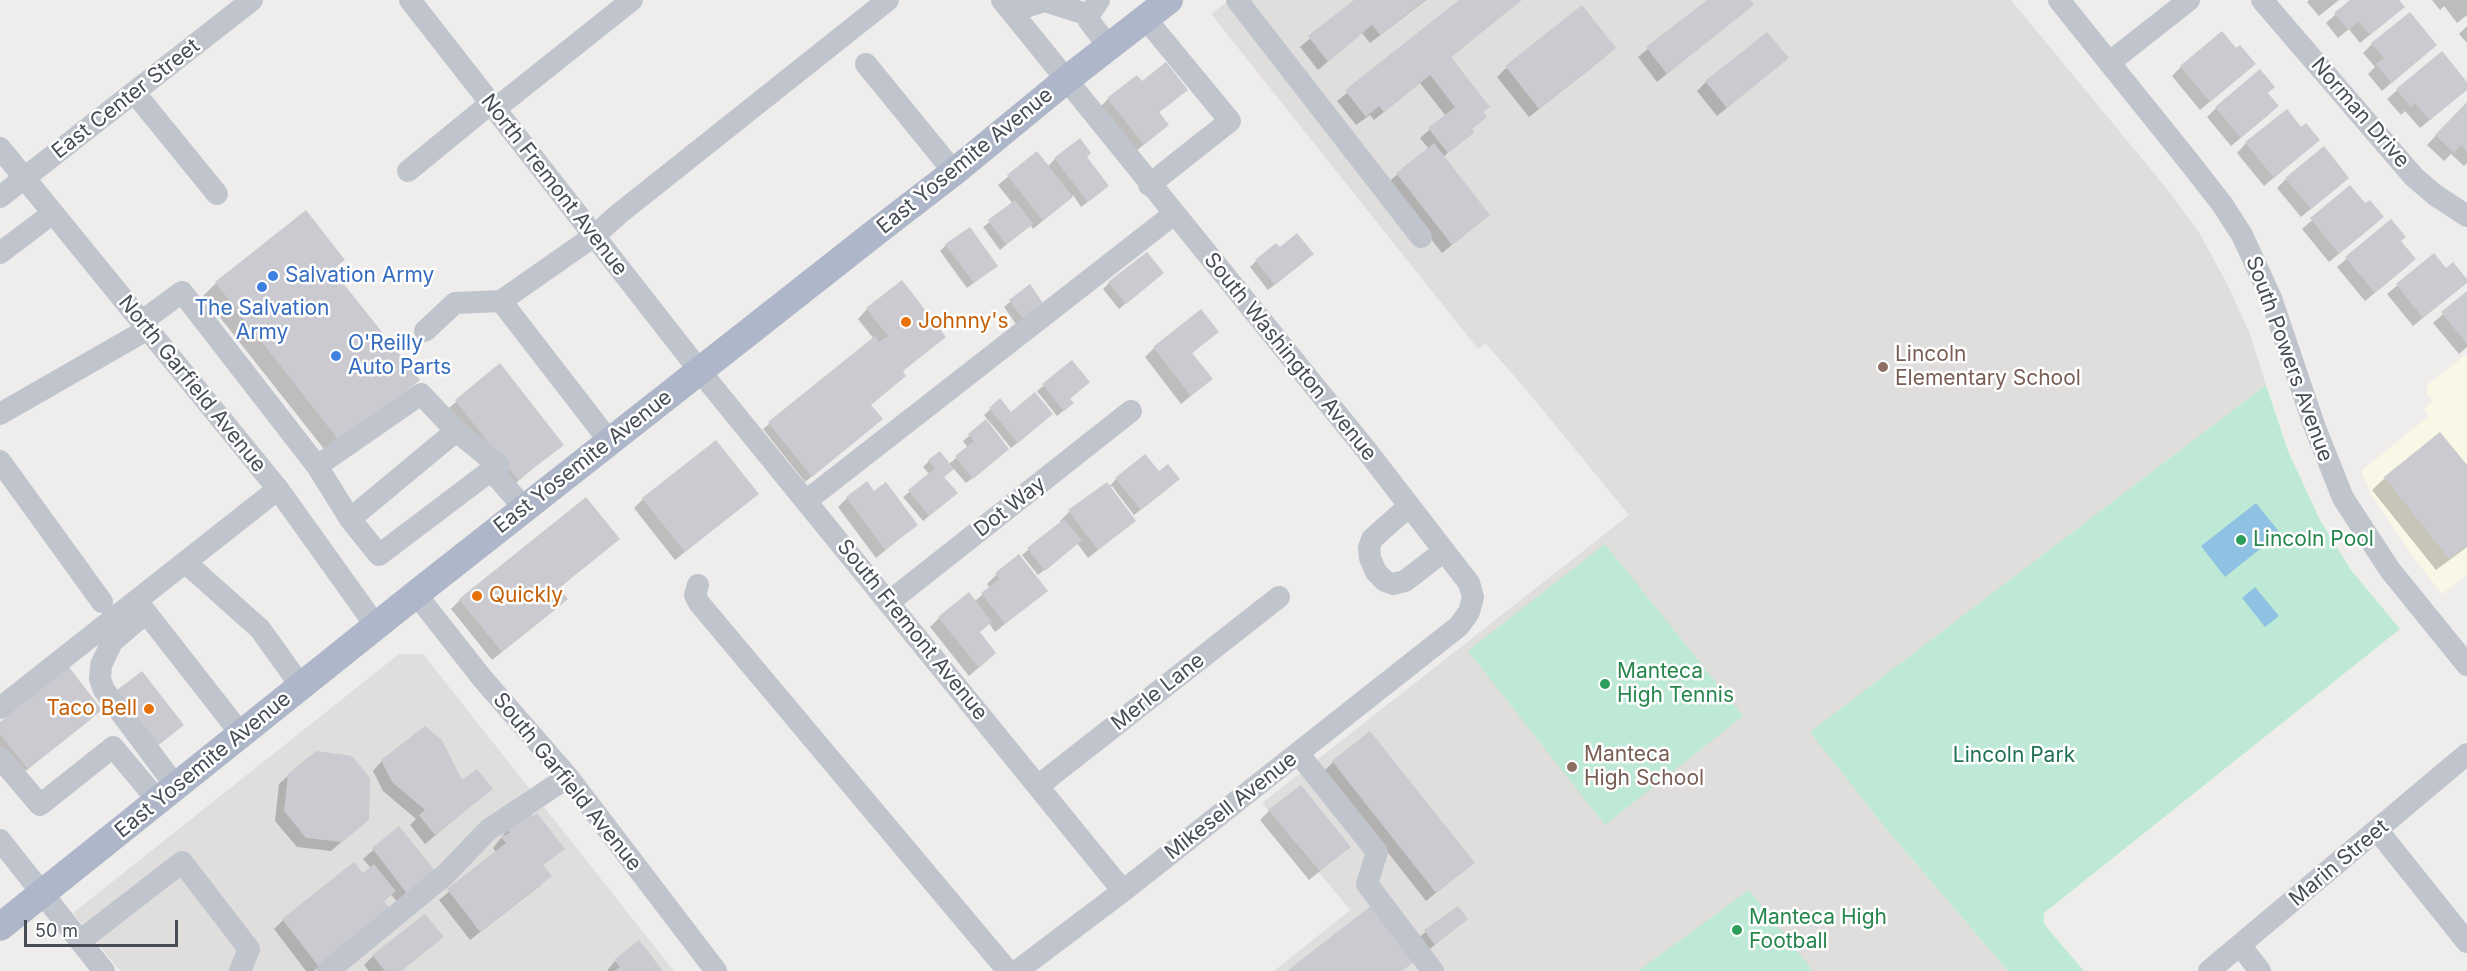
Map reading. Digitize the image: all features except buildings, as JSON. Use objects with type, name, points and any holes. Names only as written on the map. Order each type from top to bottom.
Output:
[{"type":"main road","name":"East Yosemite Avenue","points":[[0,927],[699,370],[954,172],[1109,47],[1152,8]]},
{"type":"street","name":"North Fremont Avenue","points":[[410,0],[699,370]]},
{"type":"street","points":[[408,171],[632,0]]},
{"type":"street","points":[[425,331],[455,303],[501,301],[594,236],[865,7],[888,0]]},
{"type":"street","points":[[1237,0],[1421,237]]},
{"type":"street","name":"South Powers Avenue","points":[[2059,0],[2215,196],[2242,235],[2271,298],[2313,425],[2343,498],[2363,532],[2391,570],[2467,665]]},
{"type":"street","points":[[2110,62],[2189,0]]},
{"type":"street","name":"Norman Drive","points":[[2262,0],[2414,177],[2435,195],[2467,216]]},
{"type":"street","name":"East Center Street","points":[[0,197],[247,1]]},
{"type":"street","points":[[1008,7],[1028,6],[1045,1],[1094,8],[1089,21],[1109,47]]},
{"type":"street","name":"South Washington Avenue","points":[[1008,7],[1469,583],[1473,597],[1469,612],[1459,626],[1443,639]]},
{"type":"street","points":[[1149,184],[1230,121],[1189,71],[1152,8]]},
{"type":"street","points":[[866,64],[954,172]]},
{"type":"street","points":[[134,92],[217,194]]},
{"type":"street","name":"North Garfield Avenue","points":[[0,148],[278,489],[376,626]]},
{"type":"street","points":[[0,254],[53,213]]},
{"type":"street","points":[[806,501],[1174,214]]},
{"type":"street","points":[[0,414],[145,326],[182,292],[317,466],[350,519],[379,555],[498,465],[456,431],[421,394],[317,466]]},
{"type":"street","points":[[501,301],[610,442]]},
{"type":"street","name":"South Fremont Avenue","points":[[699,370],[1123,891]]},
{"type":"street","name":"Dot Way","points":[[889,602],[1131,411]]},
{"type":"street","points":[[350,519],[456,431]]},
{"type":"street","points":[[0,461],[102,602]]},
{"type":"street","points":[[491,470],[525,509]]},
{"type":"street","points":[[168,795],[104,690],[100,679],[101,665],[112,642],[141,607],[185,562],[278,489]]},
{"type":"street","points":[[1409,506],[1372,539],[1370,558],[1376,572],[1384,581],[1393,584],[1405,581],[1444,551]]},
{"type":"street","points":[[185,562],[260,629],[301,686]]},
{"type":"street","points":[[698,585],[695,595],[699,603],[1008,971]]},
{"type":"street","name":"South Garfield Avenue","points":[[416,594],[482,678],[568,777],[716,971]]},
{"type":"street","name":"Merle Lane","points":[[1038,786],[1279,597]]},
{"type":"street","points":[[0,708],[141,607]]},
{"type":"street","points":[[141,607],[241,734]]},
{"type":"street","name":"Mikesell Avenue","points":[[1017,971],[1123,891],[1443,639]]},
{"type":"street","points":[[0,758],[40,805],[113,747],[168,795]]},
{"type":"street","points":[[1298,753],[1377,852],[1366,884],[1433,971]]},
{"type":"street","name":"Marin Street","points":[[2209,971],[2467,754]]},
{"type":"street","points":[[328,971],[445,875],[488,830],[568,777]]},
{"type":"street","points":[[2378,831],[2467,942]]},
{"type":"street","points":[[0,840],[104,971]]},
{"type":"street","points":[[80,941],[182,861],[249,949],[240,971]]},
{"type":"street","points":[[2240,945],[2260,971]]},
{"type":"shaded area","name":"Lincoln Elementary School","points":[[1229,0],[2011,0],[2168,190],[2200,234],[2227,284],[2250,334],[2266,385],[1811,732],[1883,825],[2008,971],[1274,971],[1350,910],[1262,803],[1629,515],[1485,343],[1478,349],[1211,14]]},
{"type":"shaded area","points":[[2467,354],[2467,575],[2442,594],[2411,554],[2372,496],[2361,471],[2429,416],[2424,409],[2433,401],[2427,394],[2427,385]]},
{"type":"shaded area","points":[[399,654],[423,654],[674,971],[120,971],[73,913]]},
{"type":"green space","name":"Lincoln Park","points":[[2266,385],[2288,451],[2320,520],[2351,570],[2400,629],[2044,913],[2044,923],[2048,929],[2084,971],[2008,971],[1883,825],[1810,732]]},
{"type":"green space","name":"Manteca High Tennis","points":[[1605,544],[1743,716],[1605,825],[1468,651]]},
{"type":"green space","name":"Manteca High Football","points":[[1749,890],[1813,971],[1638,971]]},
{"type":"water","name":"Lincoln Pool","points":[[2256,503],[2280,533],[2225,577],[2201,546]]},
{"type":"water","points":[[2255,587],[2279,616],[2265,627],[2242,598]]},
{"type":"place","name":"Salvation Army","points":[[273,276]]},
{"type":"place","name":"The Salvation Army","points":[[262,287]]},
{"type":"place","name":"Johnny's","points":[[906,322]]},
{"type":"place","name":"O'Reilly Auto Parts","points":[[336,356]]},
{"type":"place","name":"Lincoln Elementary School","points":[[1883,367]]},
{"type":"place","name":"Lincoln Pool","points":[[2241,540]]},
{"type":"place","name":"Quickly","points":[[477,596]]},
{"type":"place","name":"Manteca High Tennis","points":[[1605,684]]},
{"type":"place","name":"Taco Bell","points":[[149,709]]},
{"type":"place","name":"Manteca High School","points":[[1572,767]]},
{"type":"place","name":"Manteca High Football","points":[[1737,930]]}]
